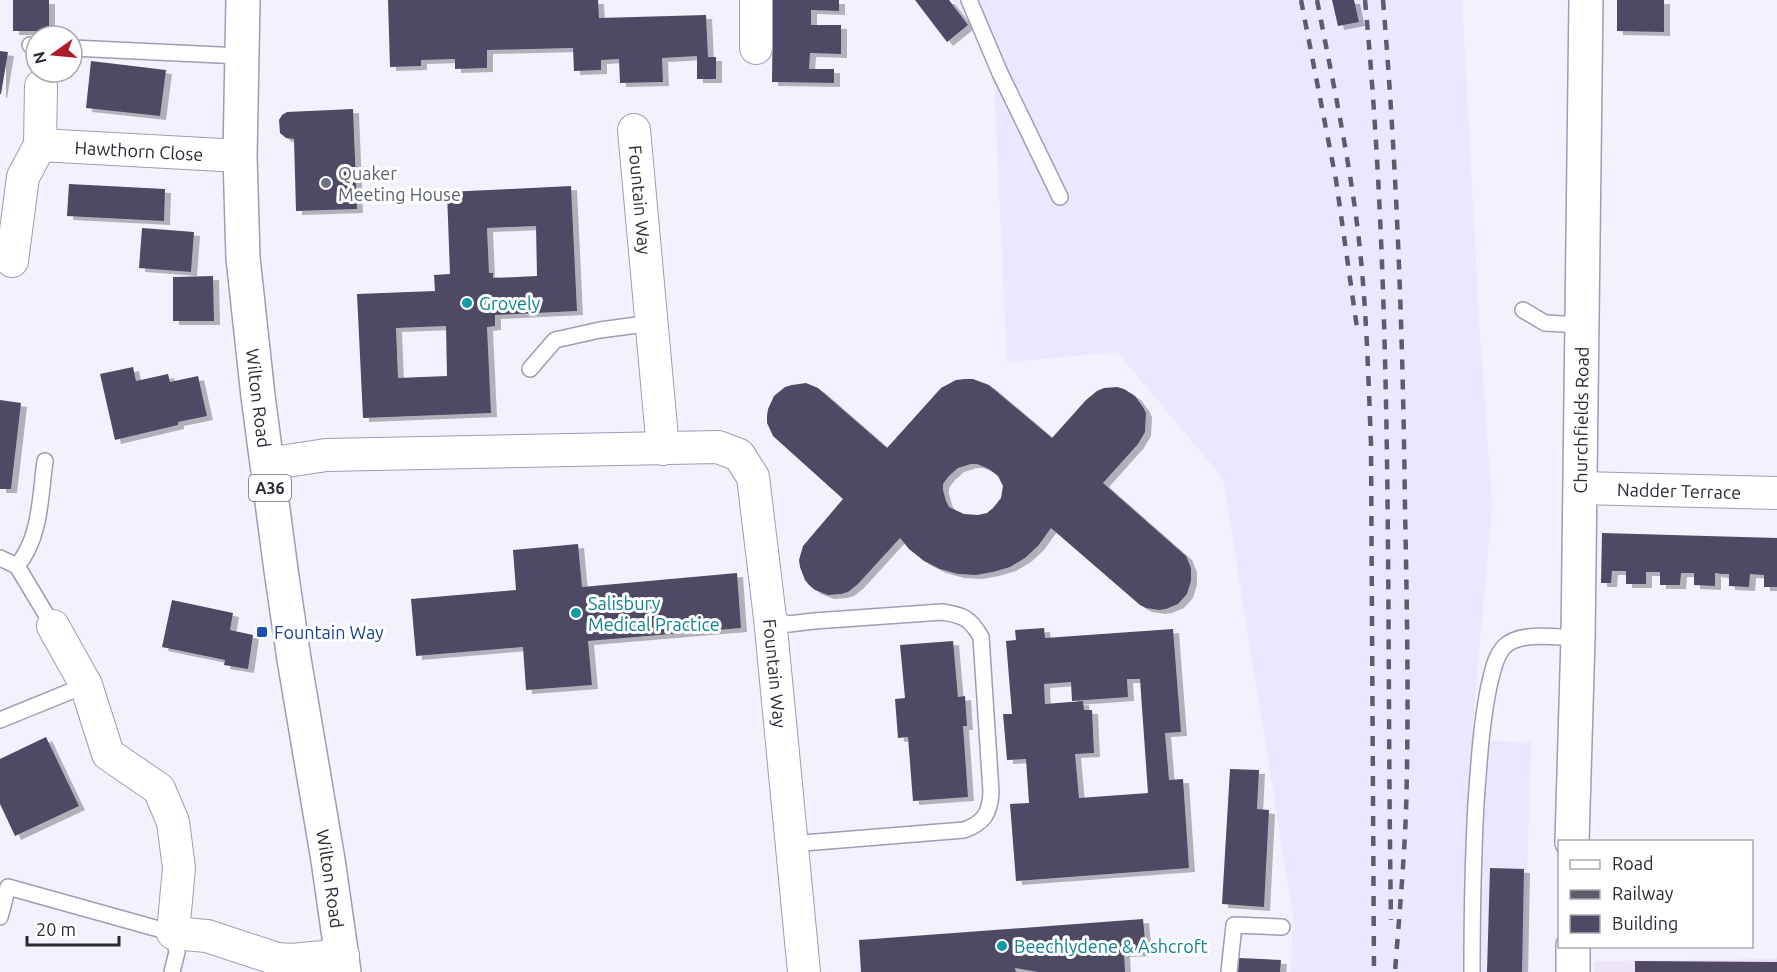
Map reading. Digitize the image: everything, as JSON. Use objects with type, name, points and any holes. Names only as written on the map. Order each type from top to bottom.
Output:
[{"type":"main road","name":"Wilton Road","points":[[243,0],[240,156],[243,258],[258,396],[294,659],[344,964]]},
{"type":"main road","name":"Churchfields Road","points":[[1572,840],[1578,638],[1586,0]]},
{"type":"main road","points":[[1573,948],[1573,972]]},
{"type":"street","points":[[756,0],[756,48]]},
{"type":"street","points":[[12,261],[23,177],[40,145],[41,86]]},
{"type":"street","name":"Fountain Way","points":[[634,130],[663,448]]},
{"type":"street","name":"Hawthorn Close","points":[[40,145],[240,156]]},
{"type":"street","name":"Fountain Way","points":[[267,464],[326,455],[663,448],[718,447],[739,455],[753,477],[770,618],[804,972]]},
{"type":"street","name":"Nadder Terrace","points":[[1580,488],[1777,493]]},
{"type":"street","points":[[52,626],[86,685],[108,754],[159,789],[173,822],[179,868],[173,933],[207,936],[277,959],[344,964]]},
{"type":"lane","points":[[969,0],[1000,73],[1060,197]]},
{"type":"lane","points":[[84,49],[241,56]]},
{"type":"lane","points":[[1523,310],[1545,323],[1583,325]]},
{"type":"lane","points":[[530,369],[555,340],[600,330],[652,323]]},
{"type":"lane","points":[[18,566],[27,554],[35,536],[45,461]]},
{"type":"lane","points":[[0,558],[18,566],[52,626]]},
{"type":"lane","points":[[770,618],[789,624],[942,612],[961,615],[970,620],[981,637],[992,792],[984,820],[964,830],[791,844]]},
{"type":"lane","points":[[1472,972],[1472,882],[1480,741],[1484,713],[1498,657],[1503,647],[1515,639],[1527,637],[1578,638]]},
{"type":"lane","points":[[0,720],[86,685]]},
{"type":"lane","points":[[0,917],[8,887],[173,933],[177,952],[172,972]]},
{"type":"lane","points":[[1229,972],[1234,925],[1282,927]]},
{"type":"shaded area","points":[[953,0],[1462,0],[1480,337],[1492,506],[1472,732],[1480,741],[1531,742],[1524,972],[1291,972],[1293,915],[1223,478],[1117,352],[1007,362],[994,76],[982,43]]},
{"type":"shaded area","points":[[1777,956],[1777,972],[1594,972],[1594,961],[1776,959]]},
{"type":"building","points":[[13,0],[49,0],[49,24],[24,24],[24,31],[13,31]]},
{"type":"building","points":[[388,0],[598,0],[599,18],[706,15],[708,57],[716,57],[716,79],[697,79],[697,56],[662,58],[663,82],[620,83],[619,59],[601,60],[601,70],[574,71],[573,48],[487,50],[487,68],[455,69],[455,59],[421,60],[421,66],[390,67]]},
{"type":"building","points":[[773,0],[839,0],[839,11],[811,10],[811,25],[841,25],[841,54],[810,53],[809,69],[834,69],[834,83],[772,82]]},
{"type":"building","points":[[915,0],[949,0],[968,25],[947,42]]},
{"type":"building","points":[[1332,0],[1354,0],[1359,22],[1338,26]]},
{"type":"building","points":[[1617,0],[1664,0],[1664,32],[1617,31]]},
{"type":"building","points":[[0,51],[8,52],[1,94],[0,94]]},
{"type":"building","points":[[91,61],[166,70],[160,116],[86,108]]},
{"type":"building","name":"Quaker Meeting House","points":[[353,109],[357,209],[296,211],[294,139],[286,138],[280,133],[279,120],[287,112]]},
{"type":"building","points":[[69,184],[165,189],[164,221],[67,216]]},
{"type":"building","name":"Grovely","points":[[571,186],[577,311],[495,315],[495,326],[487,327],[491,413],[363,418],[357,294],[435,291],[434,275],[450,274],[447,192]],"holes":[[[536,226],[537,276],[493,278],[493,273],[489,273],[487,228]],[[446,326],[447,376],[398,378],[396,328]]]},
{"type":"building","points":[[142,228],[194,232],[191,272],[139,268]]},
{"type":"building","points":[[213,276],[214,321],[173,321],[173,277]]},
{"type":"building","points":[[133,367],[136,381],[168,374],[170,382],[198,376],[207,416],[115,440],[100,374]]},
{"type":"building","points":[[973,379],[989,385],[1052,438],[1097,391],[1117,387],[1135,396],[1146,413],[1145,432],[1138,444],[1103,483],[1186,556],[1191,568],[1191,581],[1187,594],[1178,604],[1159,610],[1140,605],[1051,528],[1038,546],[1025,558],[1010,567],[993,572],[976,575],[958,574],[940,569],[924,561],[900,538],[848,592],[828,595],[809,585],[800,567],[799,560],[803,546],[843,499],[773,436],[767,423],[767,416],[774,396],[785,387],[792,385],[806,383],[818,388],[887,448],[941,388],[956,380]],"holes":[[[977,464],[998,476],[1003,486],[1001,498],[987,513],[964,514],[949,507],[943,484],[958,468]]]},
{"type":"building","points":[[0,400],[21,403],[11,489],[0,489]]},
{"type":"building","points":[[1602,533],[1777,538],[1777,587],[1764,587],[1764,575],[1750,574],[1749,587],[1729,586],[1729,574],[1715,573],[1715,586],[1694,585],[1694,573],[1681,573],[1680,585],[1660,585],[1660,572],[1646,572],[1646,584],[1626,584],[1626,571],[1612,571],[1611,583],[1601,583]]},
{"type":"building","name":"Salisbury Medical Practice","points":[[578,544],[582,587],[737,573],[741,628],[588,641],[592,685],[526,690],[523,647],[416,656],[411,599],[516,590],[513,550]]},
{"type":"building","points":[[172,600],[233,613],[230,630],[253,635],[248,669],[224,665],[225,660],[162,647]]},
{"type":"building","points":[[1044,628],[1045,638],[1173,629],[1181,732],[1165,733],[1169,780],[1183,779],[1189,868],[1016,881],[1010,804],[1029,803],[1026,759],[1007,760],[1003,714],[1012,714],[1006,641],[1016,640],[1015,630]],"holes":[[[1127,679],[1140,679],[1148,793],[1079,798],[1075,754],[1094,753],[1092,710],[1084,710],[1083,701],[1045,704],[1044,684],[1071,682],[1072,701],[1128,697]]]},
{"type":"building","points":[[953,641],[958,697],[965,696],[967,726],[963,726],[968,797],[913,801],[908,737],[898,738],[895,699],[905,698],[900,645]]},
{"type":"building","points":[[46,737],[79,806],[15,836],[0,804],[0,759]]},
{"type":"building","points":[[1230,769],[1259,770],[1257,809],[1269,810],[1264,907],[1222,904]]},
{"type":"building","points":[[1490,868],[1524,869],[1522,972],[1487,972]]},
{"type":"building","name":"Beechlydene & Ashcroft","points":[[1143,919],[1146,952],[1124,953],[1125,972],[1038,972],[1015,968],[1016,972],[861,972],[859,940]]},
{"type":"building","points":[[1239,958],[1281,960],[1280,972],[1238,972]]},
{"type":"building","points":[[1635,961],[1777,962],[1777,972],[1635,972]]},
{"type":"railway","points":[[1301,0],[1336,180],[1357,328]]},
{"type":"railway","points":[[1317,0],[1352,189],[1366,330],[1371,444],[1374,972]]},
{"type":"railway","points":[[1365,0],[1381,230],[1385,345],[1391,920]]},
{"type":"railway","points":[[1383,0],[1392,127],[1403,381],[1407,622],[1406,811],[1395,972]]},
{"type":"place","name":"Quaker Meeting House","points":[[326,183]]},
{"type":"place","name":"Grovely","points":[[467,303]]},
{"type":"place","name":"Salisbury Medical Practice","points":[[576,613]]},
{"type":"place","name":"Fountain Way","points":[[262,632]]},
{"type":"place","name":"Beechlydene & Ashcroft","points":[[1002,946]]}]
